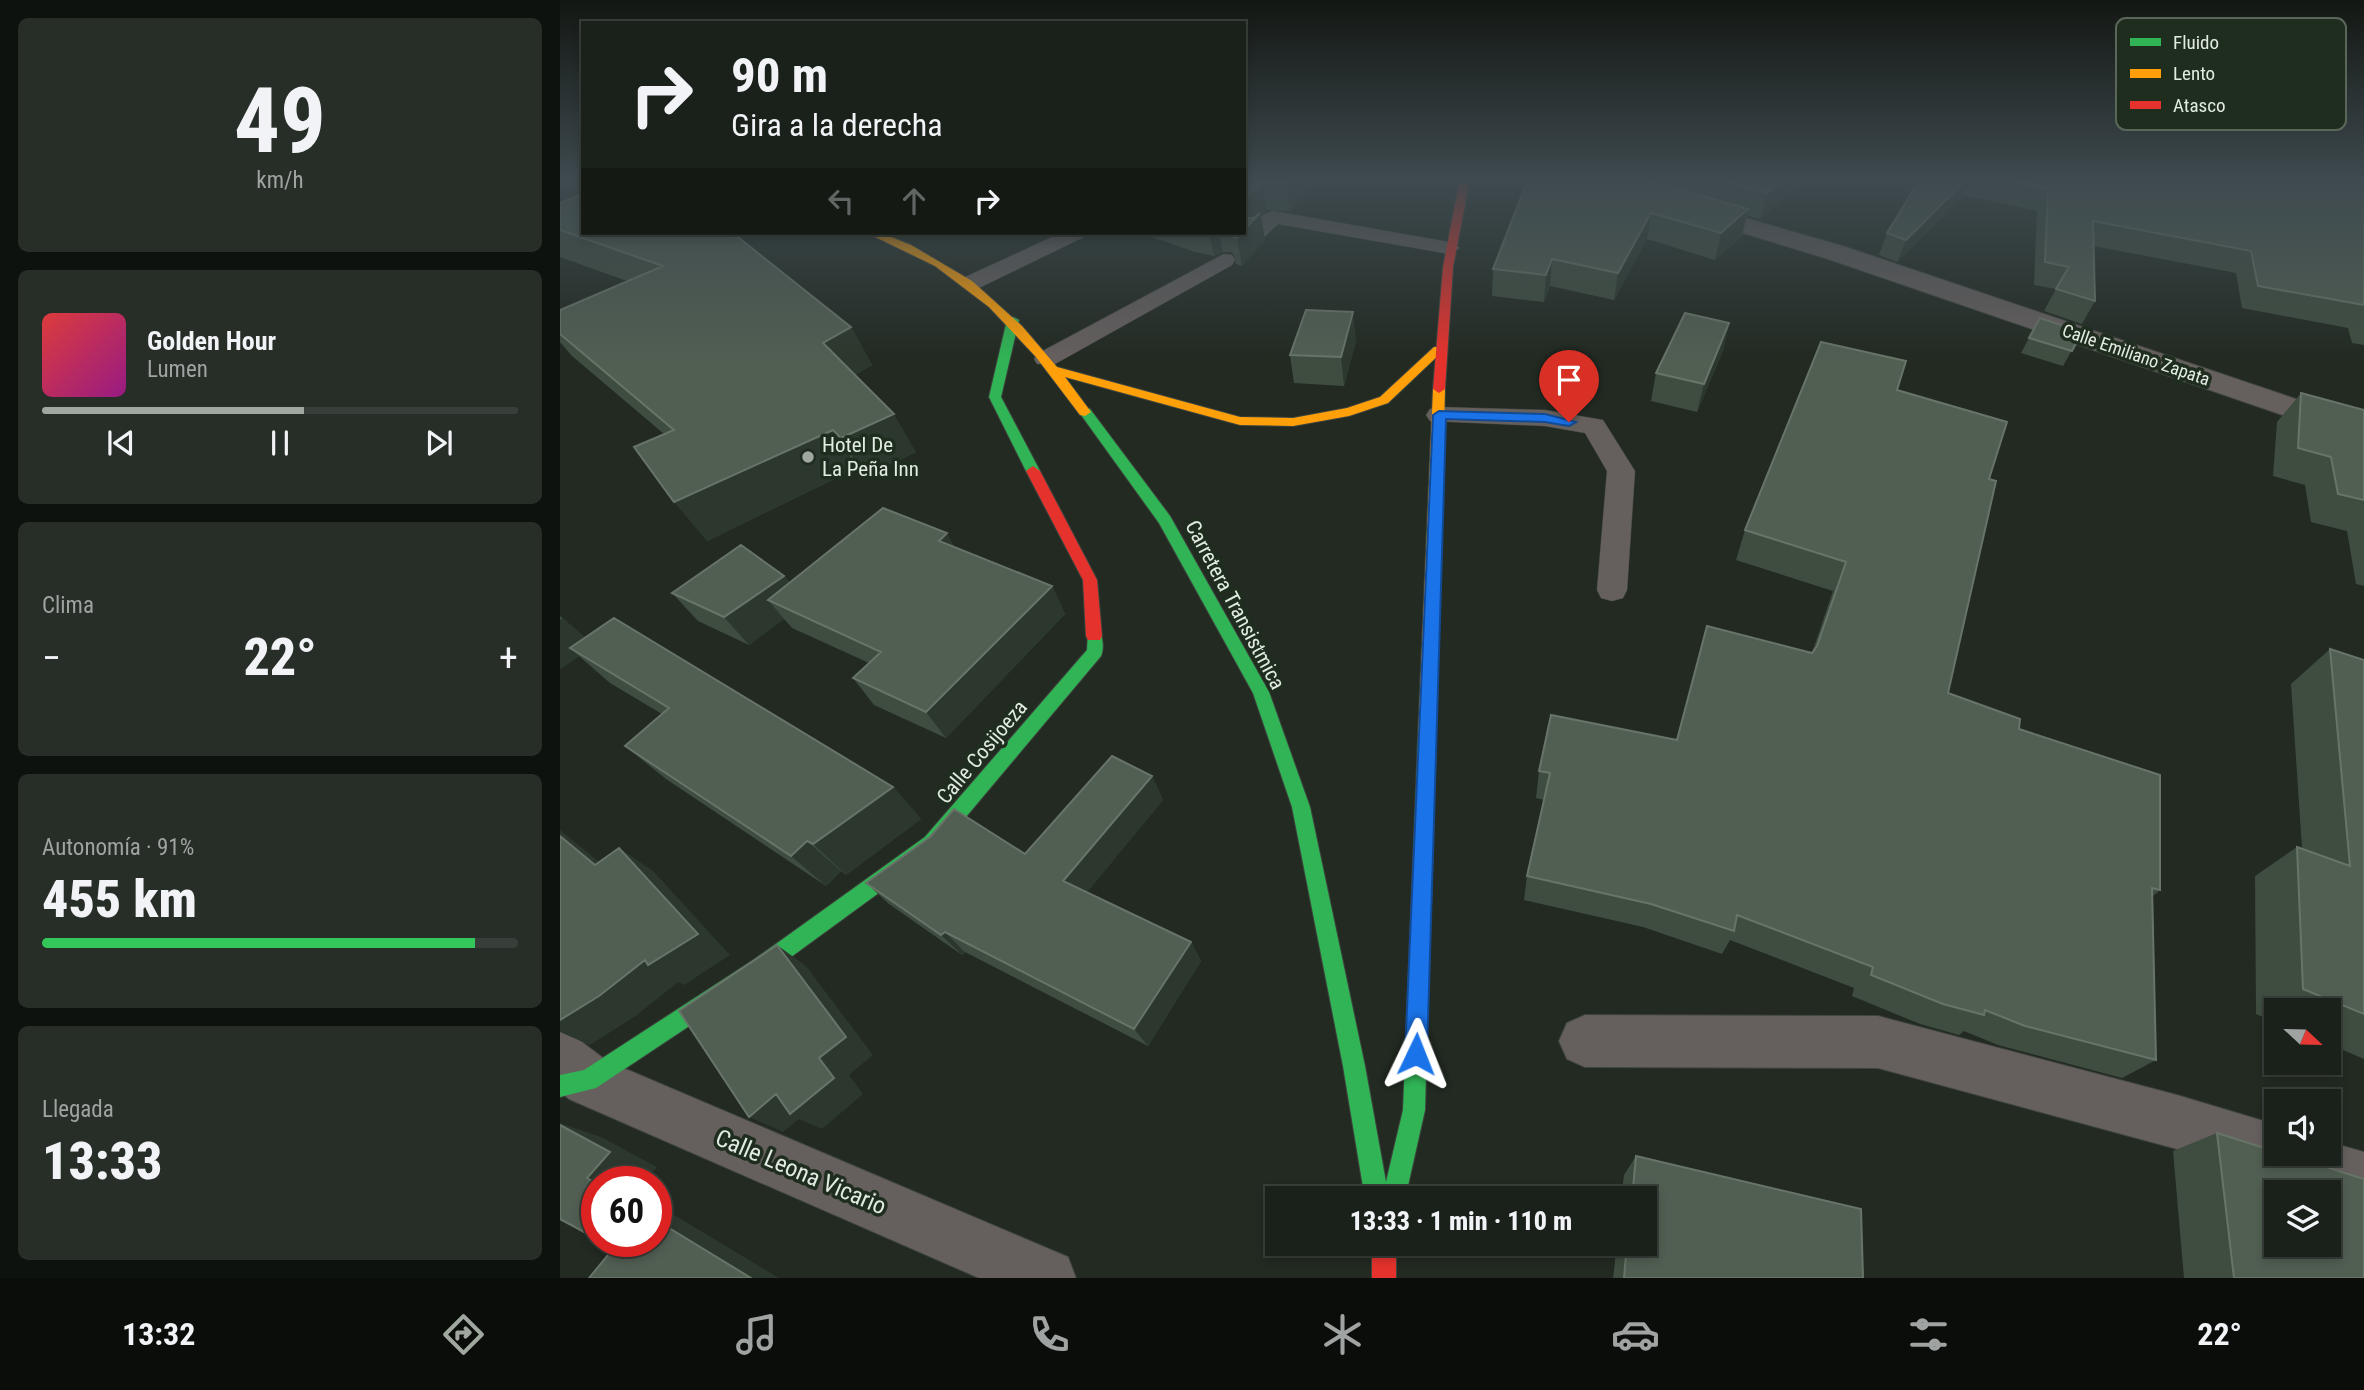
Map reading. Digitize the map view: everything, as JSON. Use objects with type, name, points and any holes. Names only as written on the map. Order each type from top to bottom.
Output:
[{"type":"main road","name":"Carretera Transistmica","points":[[889,239],[905,244],[971,284],[1013,320],[1050,365],[1165,520],[1261,692],[1301,807],[1354,1066],[1375,1186]]},
{"type":"main road","points":[[1396,1186],[1414,1110],[1439,415],[1438,350],[1451,239]]},
{"type":"main road","name":"Calle Cosijoeza","points":[[569,1074],[762,966],[932,844],[1095,652],[1090,580],[995,397],[1013,320]]},
{"type":"main road","points":[[1050,365],[1240,421],[1293,422],[1349,412],[1384,400],[1438,350]]},
{"type":"main road","points":[[1384,1256],[1384,1278]]},
{"type":"street","name":"Calle Emiliano Zapata","points":[[1790,239],[2364,433]]},
{"type":"street","points":[[1585,1041],[1878,1042],[2177,1122],[2364,1180]]},
{"type":"street","name":"Calle Leona Vicario","points":[[569,1074],[1046,1278]]},
{"type":"lane","points":[[971,284],[1065,239]]},
{"type":"lane","points":[[1396,239],[1449,248]]},
{"type":"lane","points":[[1050,365],[1224,260]]},
{"type":"lane","points":[[1439,415],[1545,418],[1594,426],[1621,471],[1612,590]]},
{"type":"building","points":[[585,239],[740,239],[851,327],[823,343],[894,414],[841,438],[833,430],[674,502],[634,447],[674,430],[560,334],[560,310],[663,266]]},
{"type":"building","points":[[1505,239],[1637,239],[1618,273],[1552,259],[1546,275],[1493,269]]},
{"type":"building","points":[[2046,239],[2093,239],[2095,301],[2056,289],[2069,267],[2045,262]]},
{"type":"building","points":[[2186,239],[2364,239],[2364,305],[2258,286],[2251,251]]},
{"type":"building","points":[[1306,310],[1353,312],[1341,357],[1290,355]]},
{"type":"building","points":[[1685,313],[1729,323],[1704,384],[1656,373]]},
{"type":"building","points":[[2040,318],[2082,332],[2072,351],[2029,338]]},
{"type":"building","points":[[1821,342],[1906,361],[1897,390],[2007,422],[1989,479],[1996,481],[1948,693],[2020,719],[2019,729],[2160,775],[2160,890],[2152,888],[2156,1060],[2025,1026],[1985,1010],[1984,1015],[1943,1004],[1871,975],[1873,967],[1737,915],[1734,931],[1651,904],[1527,876],[1550,773],[1539,771],[1551,715],[1677,740],[1707,626],[1812,653],[1817,646],[1846,562],[1745,530]]},
{"type":"building","points":[[2301,393],[2364,410],[2364,500],[2338,494],[2331,457],[2298,448]]},
{"type":"building","points":[[883,508],[947,533],[939,541],[1052,586],[926,712],[853,678],[881,652],[768,600]]},
{"type":"building","points":[[741,545],[784,576],[724,617],[672,593]]},
{"type":"building","points":[[614,618],[893,787],[813,844],[807,841],[791,856],[625,746],[669,708],[570,648]]},
{"type":"building","points":[[2330,649],[2364,660],[2364,1014],[2342,1005],[2342,998],[2325,998],[2303,989],[2297,847],[2350,866]]},
{"type":"building","points":[[1112,756],[1152,776],[1063,881],[1191,942],[1134,1029],[945,932],[941,935],[866,883],[930,837],[954,809],[1025,854]]},
{"type":"building","points":[[560,836],[595,865],[619,848],[698,934],[648,965],[645,960],[599,996],[560,1020]]},
{"type":"building","points":[[777,945],[846,1037],[819,1058],[834,1078],[790,1114],[776,1094],[749,1117],[679,1011]]},
{"type":"building","points":[[560,1125],[610,1152],[598,1166],[581,1166],[581,1230],[560,1219]]},
{"type":"building","points":[[2217,1133],[2264,1148],[2264,1166],[2323,1166],[2364,1179],[2364,1278],[2234,1278]]},
{"type":"building","points":[[1636,1156],[1861,1209],[1863,1278],[1624,1278],[1626,1256],[1657,1256],[1657,1186],[1633,1186]]},
{"type":"building","points":[[672,1230],[751,1278],[589,1278],[606,1257],[672,1257]]},
{"type":"traffic: fast","points":[[1013,320],[995,397],[1033,471]]},
{"type":"traffic: fast","points":[[1085,412],[1165,520],[1261,692],[1301,807],[1354,1066],[1375,1186]]},
{"type":"traffic: fast","points":[[560,1086],[588,1080],[762,966],[932,843],[1095,652],[1094,636]]},
{"type":"traffic: fast","points":[[1396,1186],[1414,1110],[1427,739]]},
{"type":"traffic: slow","points":[[887,239],[939,264],[994,304],[1040,354],[1085,412]]},
{"type":"traffic: slow","points":[[1054,370],[1240,421],[1293,422],[1349,412],[1384,400],[1438,350]]},
{"type":"traffic: slow","points":[[1427,739],[1439,389]]},
{"type":"traffic: jam","points":[[1439,389],[1448,267],[1453,239]]},
{"type":"traffic: jam","points":[[1033,471],[1090,580],[1094,636]]},
{"type":"traffic: jam","points":[[1384,1256],[1384,1278]]},
{"type":"place","name":"Hotel De La Peña Inn","points":[[808,457]]},
{"type":"route","points":[[1416,1054],[1439,415],[1545,418],[1569,422]]}]
